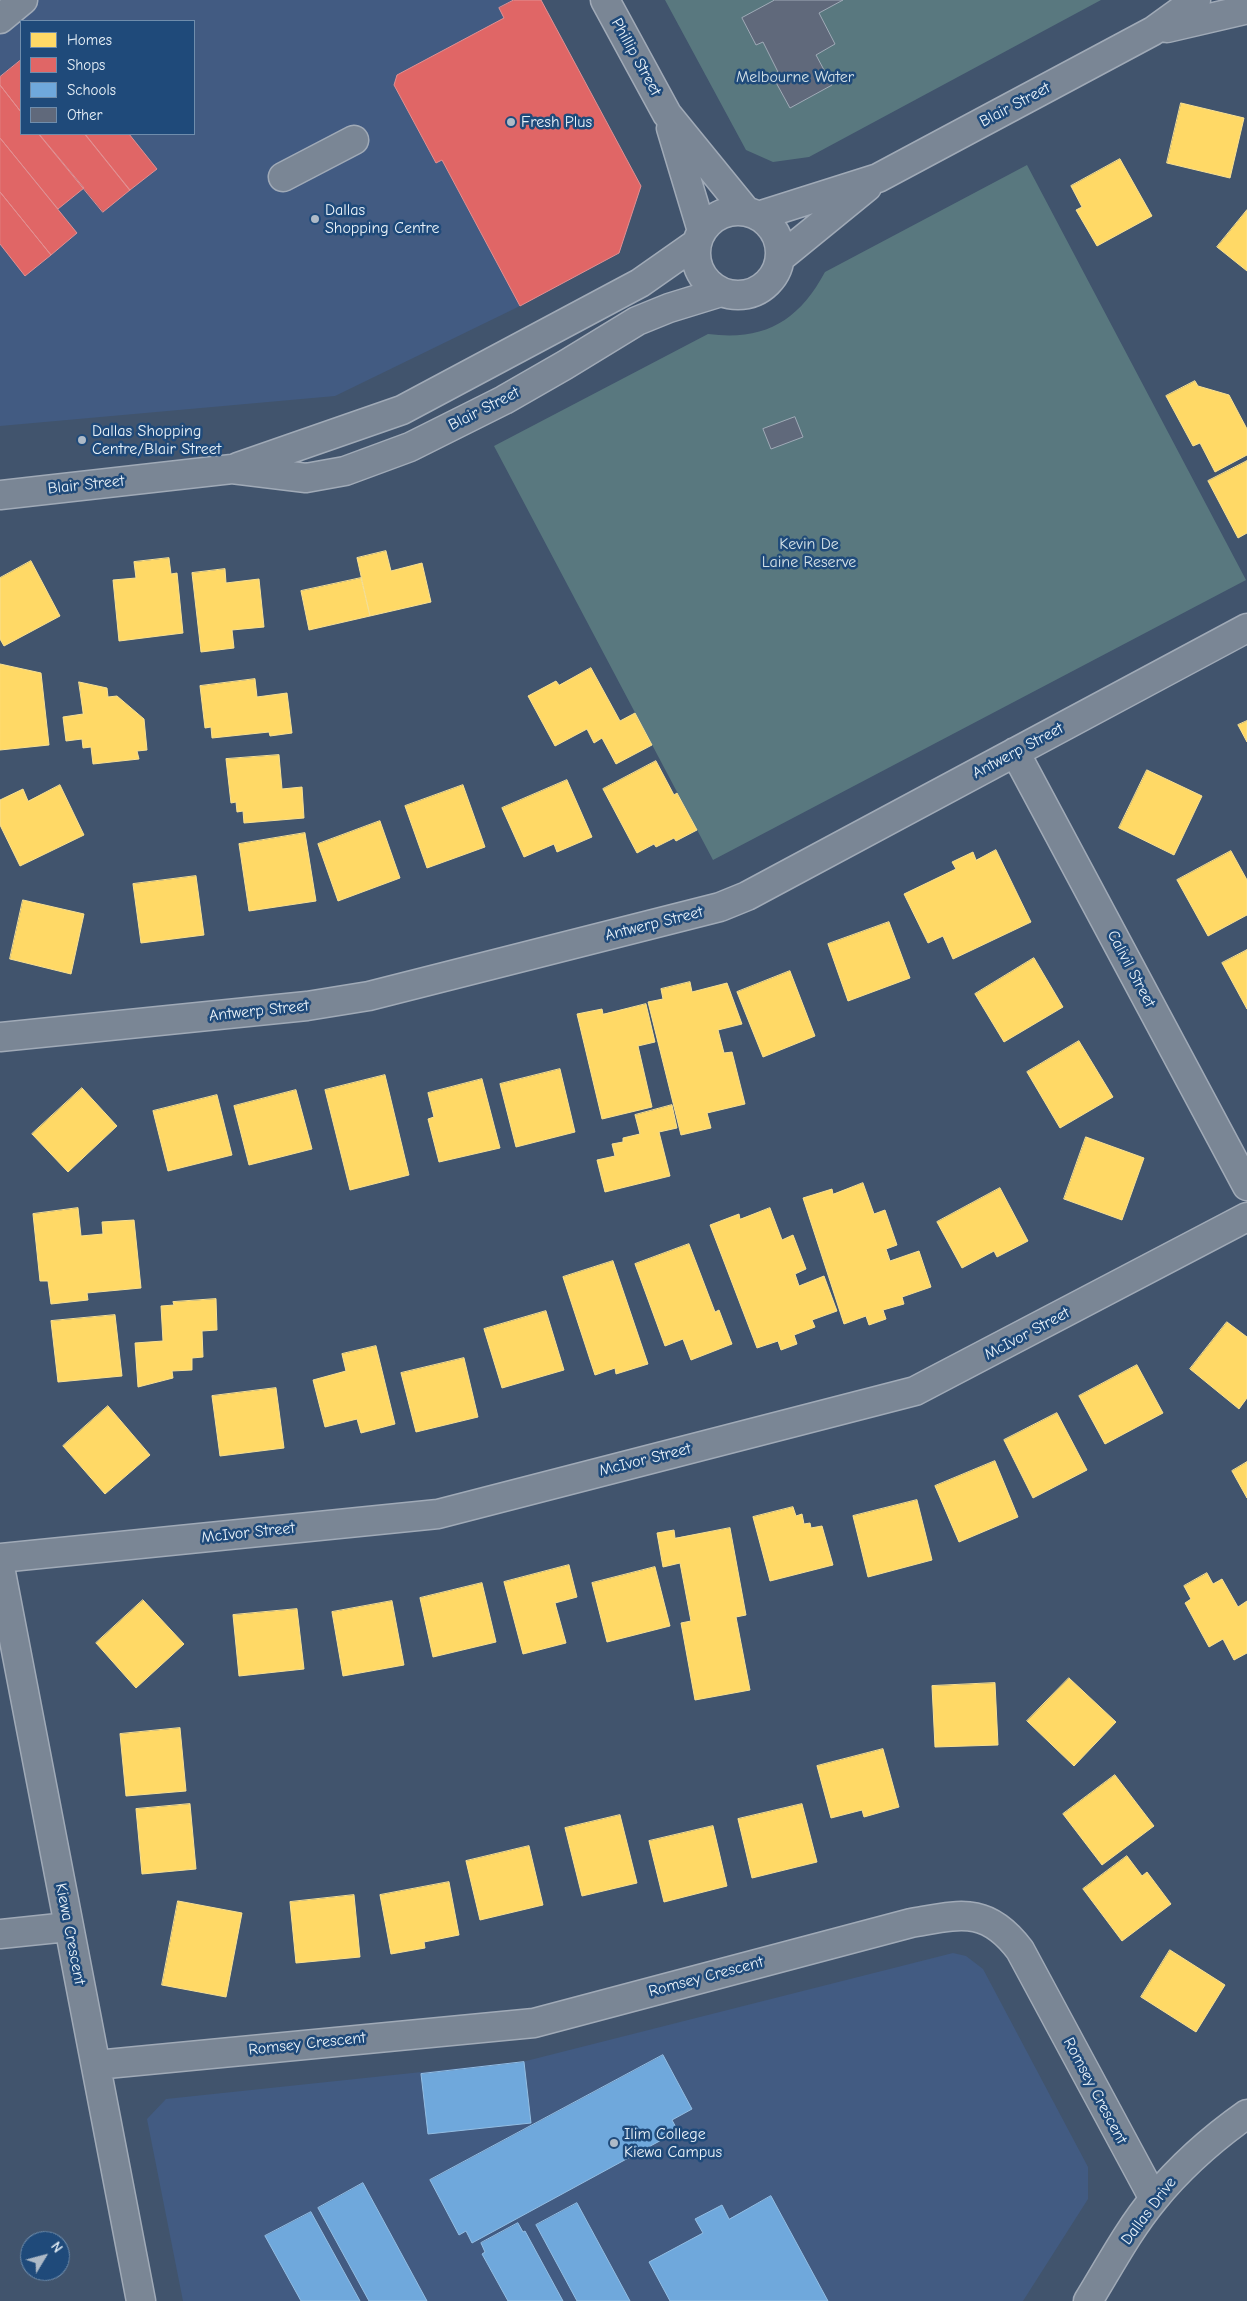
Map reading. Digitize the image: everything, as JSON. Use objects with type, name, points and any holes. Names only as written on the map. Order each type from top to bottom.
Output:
[{"type":"street","points":[[0,18],[23,0]]},
{"type":"street","name":"Phillip Street","points":[[605,0],[668,114],[752,213]]},
{"type":"street","name":"Blair Street","points":[[780,258],[878,178],[1153,31],[1196,0]]},
{"type":"street","name":"Blair Street","points":[[1153,31],[1241,7]]},
{"type":"street","name":"Phillip Street","points":[[668,114],[699,237]]},
{"type":"street","points":[[283,177],[354,140]]},
{"type":"street","name":"Blair Street","points":[[752,213],[878,178]]},
{"type":"street","points":[[733,211],[752,213],[768,223],[776,233],[780,245],[780,258],[776,270],[769,281],[759,290],[747,294],[734,295],[721,292],[709,283],[701,271],[696,258],[699,237],[721,214],[733,211]]},
{"type":"street","name":"Blair Street","points":[[0,495],[232,469],[402,410],[640,283],[699,237]]},
{"type":"street","name":"Blair Street","points":[[232,469],[306,478],[345,470],[376,460],[410,447],[504,400],[636,321],[669,308],[721,292]]},
{"type":"street","name":"Antwerp Street","points":[[0,1037],[307,1006],[369,996],[720,907],[747,896],[1247,628]]},
{"type":"street","name":"Calivil Street","points":[[1015,752],[1247,1186]]},
{"type":"street","name":"McIvor Street","points":[[0,1558],[438,1514],[915,1391],[1247,1217]]},
{"type":"street","name":"Kiewa Crescent","points":[[0,1568],[68,1927],[142,2301]]},
{"type":"street","name":"Romsey Crescent","points":[[96,2065],[534,2022],[911,1923],[955,1916],[978,1917],[996,1924],[1020,1950],[1154,2200]]},
{"type":"street","points":[[0,1934],[68,1927]]},
{"type":"street","name":"Dallas Drive","points":[[1088,2301],[1154,2200],[1189,2161],[1213,2139],[1247,2114]]},
{"type":"shaded area","name":"Dallas Shopping Centre","points":[[0,0],[541,0],[641,186],[619,253],[520,306],[335,396],[0,426]]},
{"type":"shaded area","name":"Ilim College Kiewa Campus","points":[[953,1953],[966,1956],[983,1969],[1088,2167],[1088,2199],[1023,2301],[183,2301],[147,2119],[166,2099],[526,2061]]},
{"type":"green space","name":"Melbourne Water","points":[[665,0],[1101,0],[809,157],[773,162],[746,150]]},
{"type":"green space","name":"Kevin De Laine Reserve","points":[[1027,165],[1246,580],[713,860],[494,446],[708,334],[746,334],[763,331],[777,324],[803,304],[825,272]]},
{"type":"building: Homes","points":[[1181,103],[1244,118],[1230,178],[1167,163]]},
{"type":"building: Homes","points":[[1120,159],[1152,216],[1097,246],[1076,210],[1082,207],[1071,186]]},
{"type":"building: Homes","points":[[1247,210],[1247,271],[1217,247]]},
{"type":"building: Homes","points":[[1195,381],[1198,386],[1229,395],[1247,429],[1247,455],[1215,472],[1200,443],[1193,446],[1166,396]]},
{"type":"building: Homes","points":[[1247,461],[1247,533],[1238,538],[1208,481]]},
{"type":"building: Homes","points":[[386,551],[391,571],[422,563],[431,602],[370,616],[357,558]]},
{"type":"building: Homes","points":[[169,558],[171,574],[177,573],[183,633],[119,641],[113,580],[136,578],[134,562]]},
{"type":"building: Homes","points":[[31,561],[60,616],[4,646],[0,639],[0,578]]},
{"type":"building: Homes","points":[[225,569],[226,583],[259,579],[264,627],[232,630],[234,648],[201,652],[192,573]]},
{"type":"building: Homes","points":[[361,578],[370,616],[309,630],[301,591]]},
{"type":"building: Homes","points":[[0,664],[41,673],[49,745],[0,750]]},
{"type":"building: Homes","points":[[591,668],[620,721],[635,713],[652,745],[616,764],[602,738],[594,743],[587,729],[555,746],[528,696],[556,681],[559,685]]},
{"type":"building: Homes","points":[[255,679],[257,697],[287,693],[292,733],[270,736],[269,732],[212,738],[211,727],[205,728],[200,686]]},
{"type":"building: Homes","points":[[79,682],[107,688],[108,697],[117,696],[144,719],[147,750],[137,751],[139,759],[93,764],[91,747],[83,748],[82,739],[66,741],[63,717],[83,714]]},
{"type":"building: Homes","points":[[1247,721],[1247,742],[1238,725]]},
{"type":"building: Homes","points":[[279,755],[282,789],[302,787],[304,818],[244,823],[243,811],[237,812],[236,802],[231,803],[226,759]]},
{"type":"building: Homes","points":[[656,761],[674,795],[677,793],[697,830],[676,841],[674,838],[656,847],[654,844],[637,853],[603,789]]},
{"type":"building: Homes","points":[[1147,770],[1202,796],[1174,855],[1119,828]]},
{"type":"building: Homes","points":[[567,780],[592,837],[557,852],[554,844],[524,857],[502,808]]},
{"type":"building: Homes","points":[[60,785],[84,835],[20,866],[0,825],[0,800],[23,789],[28,801]]},
{"type":"building: Homes","points":[[463,785],[485,847],[427,868],[405,806]]},
{"type":"building: Homes","points":[[380,821],[400,878],[338,901],[318,844]]},
{"type":"building: Homes","points":[[305,833],[316,901],[249,911],[239,844]]},
{"type":"building: Homes","points":[[996,850],[1031,922],[953,959],[943,936],[928,943],[904,894],[956,869],[952,862],[973,852],[976,860]]},
{"type":"building: Homes","points":[[1231,851],[1247,880],[1247,915],[1208,936],[1177,880]]},
{"type":"building: Homes","points":[[196,876],[204,935],[141,943],[133,884]]},
{"type":"building: Homes","points":[[23,900],[84,914],[71,974],[10,959]]},
{"type":"building: Homes","points":[[889,922],[910,978],[848,1001],[828,944]]},
{"type":"building: Homes","points":[[1247,950],[1247,1009],[1222,963]]},
{"type":"building: Homes","points":[[1034,958],[1063,1007],[1004,1042],[975,994]]},
{"type":"building: Homes","points":[[790,971],[815,1036],[763,1057],[737,992]]},
{"type":"building: Homes","points":[[690,982],[692,992],[727,983],[742,1024],[718,1030],[724,1053],[732,1052],[745,1104],[707,1113],[711,1128],[681,1135],[648,1002],[663,999],[661,989]]},
{"type":"building: Homes","points":[[646,1004],[655,1042],[638,1046],[652,1107],[602,1119],[577,1014],[602,1009],[603,1014]]},
{"type":"building: Homes","points":[[1079,1041],[1113,1097],[1060,1128],[1027,1072]]},
{"type":"building: Homes","points":[[560,1069],[575,1132],[516,1147],[500,1084]]},
{"type":"building: Homes","points":[[385,1075],[409,1175],[350,1190],[325,1090]]},
{"type":"building: Homes","points":[[482,1079],[500,1148],[439,1162],[428,1119],[434,1117],[428,1093]]},
{"type":"building: Homes","points":[[82,1088],[117,1126],[68,1172],[32,1134]]},
{"type":"building: Homes","points":[[296,1090],[312,1149],[249,1165],[234,1106]]},
{"type":"building: Homes","points":[[217,1095],[232,1155],[168,1171],[153,1111]]},
{"type":"building: Homes","points":[[672,1105],[677,1128],[659,1132],[670,1176],[605,1192],[597,1160],[615,1156],[612,1144],[623,1142],[623,1138],[640,1134],[635,1115]]},
{"type":"building: Homes","points":[[1086,1137],[1144,1158],[1122,1220],[1064,1199]]},
{"type":"building: Homes","points":[[863,1183],[874,1214],[885,1210],[897,1245],[886,1249],[890,1261],[919,1251],[931,1287],[902,1297],[904,1304],[883,1310],[886,1319],[869,1325],[866,1316],[844,1324],[803,1198],[832,1189],[833,1194]]},
{"type":"building: Homes","points":[[1000,1188],[1028,1241],[997,1257],[994,1251],[962,1268],[937,1222]]},
{"type":"building: Homes","points":[[78,1208],[81,1236],[103,1234],[102,1222],[134,1220],[141,1288],[87,1293],[88,1300],[51,1304],[48,1281],[40,1281],[33,1214]]},
{"type":"building: Homes","points":[[770,1208],[782,1240],[793,1235],[806,1269],[795,1274],[799,1286],[824,1276],[837,1311],[812,1320],[815,1327],[794,1335],[797,1344],[781,1350],[778,1341],[757,1348],[710,1225],[739,1214],[740,1219]]},
{"type":"building: Homes","points":[[689,1244],[715,1312],[719,1310],[732,1344],[691,1360],[683,1339],[665,1346],[635,1264]]},
{"type":"building: Homes","points":[[613,1261],[648,1364],[616,1374],[615,1368],[595,1375],[563,1277]]},
{"type":"building: Homes","points":[[216,1299],[217,1330],[202,1331],[203,1357],[192,1358],[192,1370],[172,1371],[173,1378],[138,1387],[135,1343],[163,1341],[161,1306],[174,1305],[173,1302]]},
{"type":"building: Homes","points":[[546,1311],[564,1370],[502,1388],[484,1329]]},
{"type":"building: Homes","points":[[115,1315],[122,1376],[58,1382],[51,1321]]},
{"type":"building: Homes","points":[[1227,1322],[1247,1337],[1247,1398],[1239,1409],[1190,1369]]},
{"type":"building: Homes","points":[[376,1346],[395,1424],[361,1433],[357,1419],[325,1427],[313,1380],[346,1371],[342,1354]]},
{"type":"building: Homes","points":[[464,1358],[478,1417],[416,1432],[401,1373]]},
{"type":"building: Homes","points":[[1137,1365],[1163,1413],[1105,1444],[1079,1396]]},
{"type":"building: Homes","points":[[276,1388],[284,1448],[220,1456],[212,1396]]},
{"type":"building: Homes","points":[[108,1406],[150,1455],[105,1494],[63,1446]]},
{"type":"building: Homes","points":[[1057,1413],[1087,1470],[1033,1498],[1004,1440]]},
{"type":"building: Homes","points":[[995,1461],[1018,1517],[959,1542],[935,1486]]},
{"type":"building: Homes","points":[[1247,1462],[1247,1498],[1232,1471]]},
{"type":"building: Homes","points":[[917,1500],[932,1560],[868,1577],[853,1516]]},
{"type":"building: Homes","points":[[793,1507],[796,1516],[802,1514],[804,1524],[810,1523],[811,1528],[822,1526],[833,1565],[770,1581],[753,1517]]},
{"type":"building: Homes","points":[[730,1528],[746,1615],[736,1617],[750,1690],[695,1700],[681,1623],[691,1621],[680,1563],[663,1567],[657,1533],[674,1530],[675,1538]]},
{"type":"building: Homes","points":[[569,1565],[577,1597],[555,1603],[566,1643],[523,1654],[504,1582]]},
{"type":"building: Homes","points":[[655,1567],[670,1626],[607,1642],[592,1583]]},
{"type":"building: Homes","points":[[1207,1573],[1213,1584],[1222,1579],[1238,1607],[1247,1601],[1247,1653],[1234,1660],[1223,1639],[1209,1647],[1185,1603],[1191,1599],[1184,1586]]},
{"type":"building: Homes","points":[[482,1583],[496,1642],[433,1657],[420,1598]]},
{"type":"building: Homes","points":[[143,1600],[184,1644],[136,1688],[96,1643]]},
{"type":"building: Homes","points":[[392,1601],[404,1665],[343,1676],[332,1612]]},
{"type":"building: Homes","points":[[297,1609],[304,1669],[239,1676],[233,1615]]},
{"type":"building: Homes","points":[[1069,1678],[1116,1722],[1074,1766],[1027,1721]]},
{"type":"building: Homes","points":[[995,1683],[998,1745],[935,1747],[932,1686]]},
{"type":"building: Homes","points":[[180,1728],[186,1791],[126,1796],[120,1734]]},
{"type":"building: Homes","points":[[883,1749],[899,1807],[864,1817],[862,1810],[831,1818],[817,1766]]},
{"type":"building: Homes","points":[[1115,1775],[1154,1826],[1102,1865],[1063,1814]]},
{"type":"building: Homes","points":[[190,1804],[196,1869],[142,1874],[136,1809]]},
{"type":"building: Homes","points":[[802,1804],[817,1862],[752,1878],[738,1819]]},
{"type":"building: Homes","points":[[620,1815],[637,1883],[582,1896],[565,1828]]},
{"type":"building: Homes","points":[[713,1826],[727,1886],[664,1902],[649,1841]]},
{"type":"building: Homes","points":[[529,1846],[543,1905],[480,1920],[466,1861]]},
{"type":"building: Homes","points":[[1127,1856],[1142,1876],[1147,1872],[1171,1904],[1122,1941],[1083,1889]]},
{"type":"building: Homes","points":[[449,1882],[459,1935],[424,1942],[425,1948],[391,1954],[380,1895]]},
{"type":"building: Homes","points":[[354,1895],[360,1957],[296,1963],[290,1902]]},
{"type":"building: Homes","points":[[178,1901],[242,1913],[226,1997],[162,1985]]},
{"type":"building: Homes","points":[[1170,1950],[1225,1985],[1196,2032],[1141,1997]]},
{"type":"building: Shops","name":"Fresh Plus","points":[[514,0],[541,0],[641,186],[619,253],[520,306],[442,160],[436,163],[394,85],[397,75],[504,18],[499,8]]},
{"type":"building: Shops","points":[[20,61],[20,111],[0,85],[0,77]]},
{"type":"building: Shops","points":[[0,85],[20,111],[20,135],[40,135],[84,188],[58,209],[0,138]]},
{"type":"building: Shops","points":[[40,135],[86,135],[130,190],[103,212]]},
{"type":"building: Shops","points":[[86,135],[130,135],[157,169],[130,190]]},
{"type":"building: Shops","points":[[0,138],[77,233],[51,255],[0,192]]},
{"type":"building: Shops","points":[[0,192],[51,255],[25,276],[0,244]]},
{"type":"building: Schools","points":[[663,2055],[692,2109],[672,2120],[678,2131],[472,2243],[466,2231],[459,2235],[430,2180]]},
{"type":"building: Schools","points":[[524,2062],[531,2123],[428,2134],[421,2074]]},
{"type":"building: Schools","points":[[363,2183],[427,2301],[369,2301],[318,2208]]},
{"type":"building: Schools","points":[[771,2196],[828,2301],[670,2301],[649,2262],[703,2233],[695,2219],[722,2205],[729,2219]]},
{"type":"building: Schools","points":[[577,2203],[630,2301],[577,2301],[536,2225]]},
{"type":"building: Schools","points":[[311,2212],[360,2301],[301,2301],[265,2236]]},
{"type":"building: Schools","points":[[518,2223],[523,2232],[525,2231],[563,2301],[508,2301],[482,2254],[485,2252],[481,2243]]},
{"type":"building: Other","points":[[775,0],[843,0],[819,13],[835,44],[816,55],[832,85],[790,108],[773,77],[779,74],[763,42],[756,45],[742,18]]},
{"type":"building: Other","points":[[795,417],[803,437],[771,449],[763,429]]},
{"type":"place","name":"Fresh Plus","points":[[511,122]]},
{"type":"place","name":"Dallas Shopping Centre","points":[[315,219]]},
{"type":"place","name":"Dallas Shopping Centre/Blair Street","points":[[82,440]]},
{"type":"place","name":"Ilim College Kiewa Campus","points":[[614,2143]]}]
